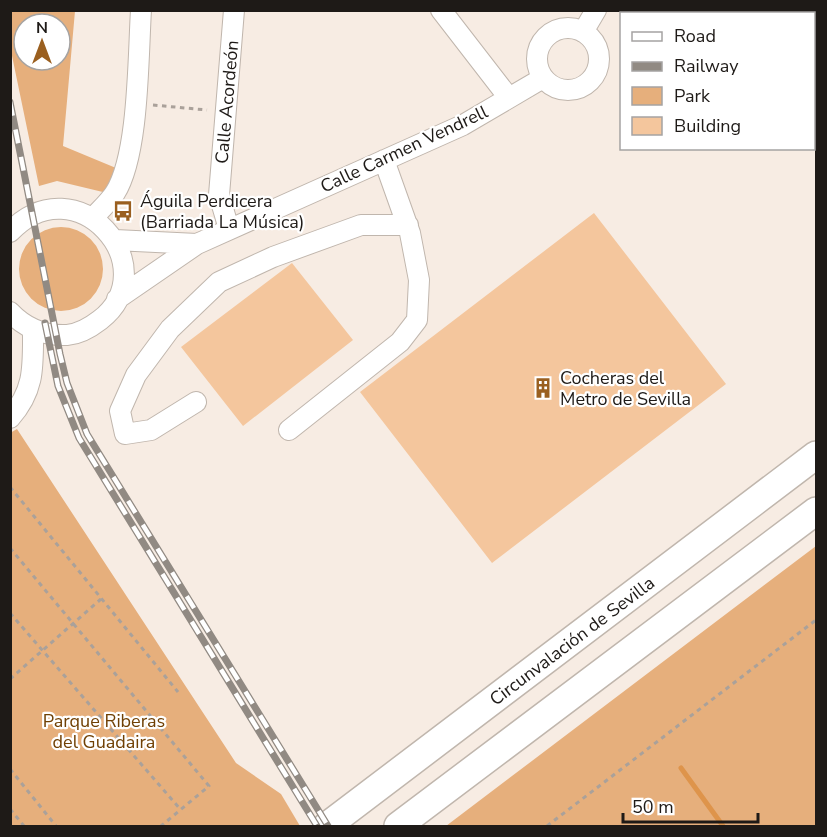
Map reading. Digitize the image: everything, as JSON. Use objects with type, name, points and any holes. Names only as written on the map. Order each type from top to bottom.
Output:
[{"type":"highway","name":"Circunvalación de Sevilla","points":[[327,826],[816,455]]},
{"type":"highway","points":[[398,826],[816,511]]},
{"type":"street","points":[[93,218],[115,193],[125,167],[134,104],[141,10]]},
{"type":"street","name":"Calle Acordeón","points":[[229,229],[219,195],[234,10]]},
{"type":"street","points":[[441,10],[510,98]]},
{"type":"street","points":[[583,32],[596,10]]},
{"type":"street","points":[[569,27],[583,32],[595,42],[598,51],[596,72],[590,81],[572,90],[551,85],[543,78],[536,59],[543,40],[559,29],[569,27]]},
{"type":"street","name":"Calle Carmen Vendrell","points":[[117,299],[196,244],[463,125],[543,78]]},
{"type":"street","points":[[288,430],[400,342],[417,320],[418,280],[408,225],[384,160]]},
{"type":"street","points":[[10,232],[20,222],[37,213],[56,209],[75,210],[93,218],[115,240],[122,259],[123,280],[117,299],[106,315],[90,328],[72,335],[52,335],[33,330],[10,312]]},
{"type":"street","points":[[196,402],[151,430],[125,434],[120,411],[136,375],[170,329],[219,282],[273,257],[361,225],[408,225]]},
{"type":"street","name":"Calle Carmen Vendrell","points":[[115,240],[196,244]]},
{"type":"street","points":[[10,418],[24,403],[33,373],[33,330]]},
{"type":"path","points":[[134,104],[226,111]]},
{"type":"path","points":[[10,487],[178,692]]},
{"type":"path","points":[[10,548],[210,786],[162,826]]},
{"type":"path","points":[[10,679],[101,598]]},
{"type":"path","points":[[10,613],[181,810]]},
{"type":"path","points":[[547,826],[816,620]]},
{"type":"path","points":[[10,769],[56,826]]},
{"type":"path","points":[[10,808],[24,826]]},
{"type":"green space","points":[[632,10],[816,10],[816,14],[815,12],[631,12]]},
{"type":"green space","points":[[10,11],[75,11],[72,45],[72,12],[12,12],[12,56]]},
{"type":"green space","points":[[15,72],[70,72],[63,146],[116,168],[107,193],[57,181],[39,186]]},
{"type":"green space","points":[[53,227],[69,227],[85,234],[96,245],[103,261],[100,285],[91,299],[69,311],[53,311],[37,304],[26,293],[19,277],[19,261],[26,245],[37,234]]},
{"type":"green space","name":"Parque Riberas del Guadaira","points":[[17,429],[236,763],[281,794],[300,826],[11,826],[10,433]]},
{"type":"green space","points":[[816,546],[816,826],[446,826]]},
{"type":"building","name":"Cocheras del Metro de Sevilla","points":[[594,213],[726,384],[492,563],[360,392]]},
{"type":"building","points":[[292,263],[353,340],[243,426],[181,347]]},
{"type":"waterway","points":[[681,768],[723,826]]},
{"type":"railway","points":[[10,102],[60,354],[67,383],[87,434],[328,826]]},
{"type":"railway","points":[[45,323],[58,386],[79,438],[317,826]]},
{"type":"place","name":"Águila Perdicera (Barriada La Música)","points":[[123,211]]},
{"type":"place","name":"Cocheras del Metro de Sevilla","points":[[543,388]]}]
